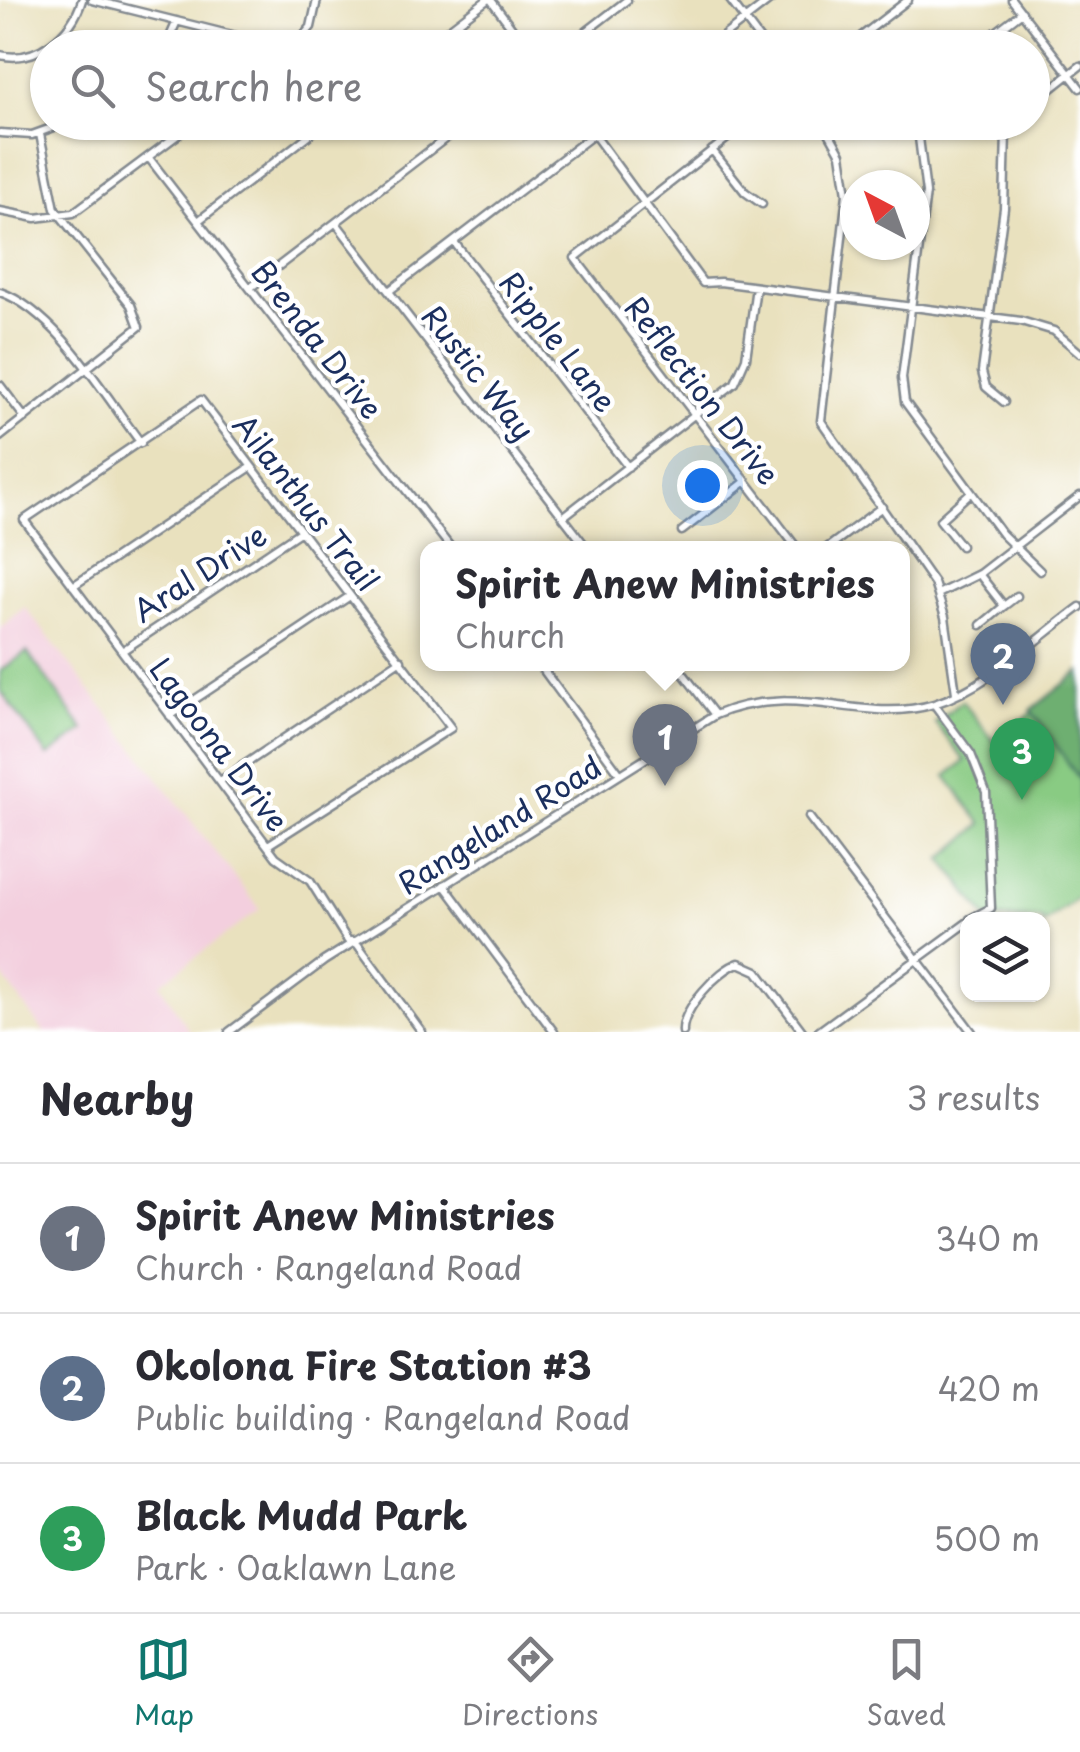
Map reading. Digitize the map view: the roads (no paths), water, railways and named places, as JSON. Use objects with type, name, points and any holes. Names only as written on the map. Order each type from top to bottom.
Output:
[{"type":"street","points":[[66,30],[74,24],[82,0]]},
{"type":"street","points":[[92,0],[212,30]]},
{"type":"street","points":[[308,30],[317,0]]},
{"type":"street","points":[[448,30],[489,0],[513,30]]},
{"type":"street","points":[[588,30],[627,0]]},
{"type":"street","points":[[730,0],[752,30]]},
{"type":"street","points":[[731,30],[770,0]]},
{"type":"street","points":[[869,30],[908,0]]},
{"type":"street","points":[[1012,0],[1036,30]]},
{"type":"street","points":[[999,30],[1022,12]]},
{"type":"street","points":[[173,30],[177,21]]},
{"type":"street","points":[[1050,49],[1080,88]]},
{"type":"street","points":[[0,55],[30,56]]},
{"type":"street","points":[[1050,89],[1080,66]]},
{"type":"street","points":[[0,133],[30,134]]},
{"type":"street","points":[[0,437],[132,336],[139,320],[55,209],[41,140]]},
{"type":"street","points":[[0,211],[36,218],[84,207],[172,140]]},
{"type":"street","points":[[198,221],[303,140]]},
{"type":"street","points":[[250,288],[444,140]]},
{"type":"street","points":[[389,291],[586,140]]},
{"type":"street","points":[[598,140],[703,284],[756,287],[989,317],[1048,328],[1080,353]]},
{"type":"street","points":[[645,202],[725,140]]},
{"type":"street","points":[[834,140],[847,181],[820,421],[907,541]]},
{"type":"street","points":[[919,140],[926,193],[902,385],[904,402],[1012,546],[1040,571]]},
{"type":"street","points":[[1004,402],[990,392],[983,377],[1004,208],[1006,140]]},
{"type":"street","points":[[712,150],[744,192],[762,204]]},
{"type":"street","name":"Brenda Drive","points":[[149,158],[446,541]]},
{"type":"street","name":"Reflection Drive","points":[[645,202],[574,258],[792,541]]},
{"type":"street","name":"Rustic Way","points":[[336,223],[582,541]]},
{"type":"street","name":"Ripple Lane","points":[[454,242],[628,467]]},
{"type":"street","points":[[563,517],[726,392],[742,371],[756,287]]},
{"type":"street","points":[[0,292],[21,300],[45,320],[141,443]]},
{"type":"street","points":[[0,386],[25,418]]},
{"type":"street","name":"Ailanthus Trail","points":[[141,443],[200,400],[451,728],[268,845]]},
{"type":"street","name":"Lagoona Drive","points":[[141,443],[24,520],[268,845],[282,862],[310,881],[348,941],[355,941],[422,1032]]},
{"type":"street","points":[[72,586],[252,467]]},
{"type":"street","points":[[682,531],[746,482]]},
{"type":"street","points":[[961,546],[940,520],[970,493]]},
{"type":"street","points":[[938,594],[979,574],[1080,496]]},
{"type":"street","points":[[836,541],[882,507]]},
{"type":"street","name":"Aral Drive","points":[[122,651],[301,532]]},
{"type":"street","points":[[910,545],[938,594],[956,694]]},
{"type":"street","points":[[979,574],[1004,606]]},
{"type":"street","points":[[170,716],[350,596]]},
{"type":"street","points":[[981,625],[1016,596]]},
{"type":"street","name":"Rangeland Road","points":[[229,1032],[355,941],[716,714],[775,698],[883,708],[934,704],[987,677],[1080,607]]},
{"type":"street","points":[[220,781],[401,660]]},
{"type":"street","points":[[544,671],[620,774]]},
{"type":"street","points":[[682,671],[716,714]]},
{"type":"street","points":[[934,704],[974,759],[989,808],[991,902],[984,912]]},
{"type":"street","points":[[809,817],[972,1032]]},
{"type":"street","points":[[444,885],[554,1032]]},
{"type":"street","points":[[818,1032],[960,928]]},
{"type":"street","points":[[683,1032],[688,1012],[728,967],[741,963],[757,972],[803,1032]]},
{"type":"place","name":"Okolona Fire Station #3","points":[[1003,705]]},
{"type":"place","name":"Spirit Anew Ministries","points":[[665,786]]},
{"type":"place","name":"Black Mudd Park","points":[[1022,800]]}]
